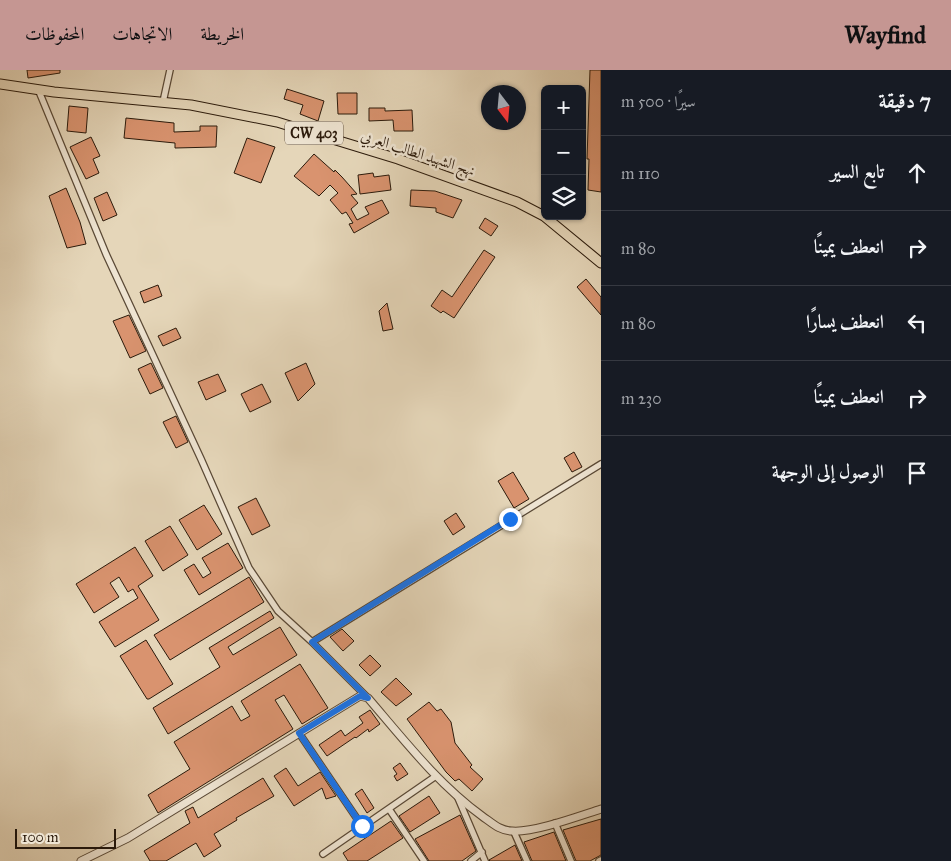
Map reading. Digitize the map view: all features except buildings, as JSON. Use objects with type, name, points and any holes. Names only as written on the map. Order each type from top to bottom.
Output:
[{"type":"main road","name":"نهج الشهيد الطالب العربي","points":[[0,84],[191,105],[277,122],[398,159],[517,202],[544,216],[601,263]]},
{"type":"street","points":[[163,102],[170,70]]},
{"type":"street","points":[[38,89],[106,254],[249,568],[278,611],[368,698],[436,776],[458,798],[498,828],[514,832],[555,823],[601,809]]},
{"type":"street","points":[[312,642],[601,464]]},
{"type":"street","points":[[81,861],[128,838],[360,696],[368,698]]},
{"type":"street","points":[[299,733],[362,826]]},
{"type":"street","points":[[323,854],[436,776]]},
{"type":"street","points":[[458,798],[485,861]]},
{"type":"street","points":[[389,809],[424,861]]},
{"type":"street","points":[[555,823],[571,861]]},
{"type":"street","points":[[514,832],[527,861]]},
{"type":"street","points":[[471,861],[482,852]]},
{"type":"route","points":[[362,826],[299,733],[360,696],[368,698],[312,642],[510,519]]}]
